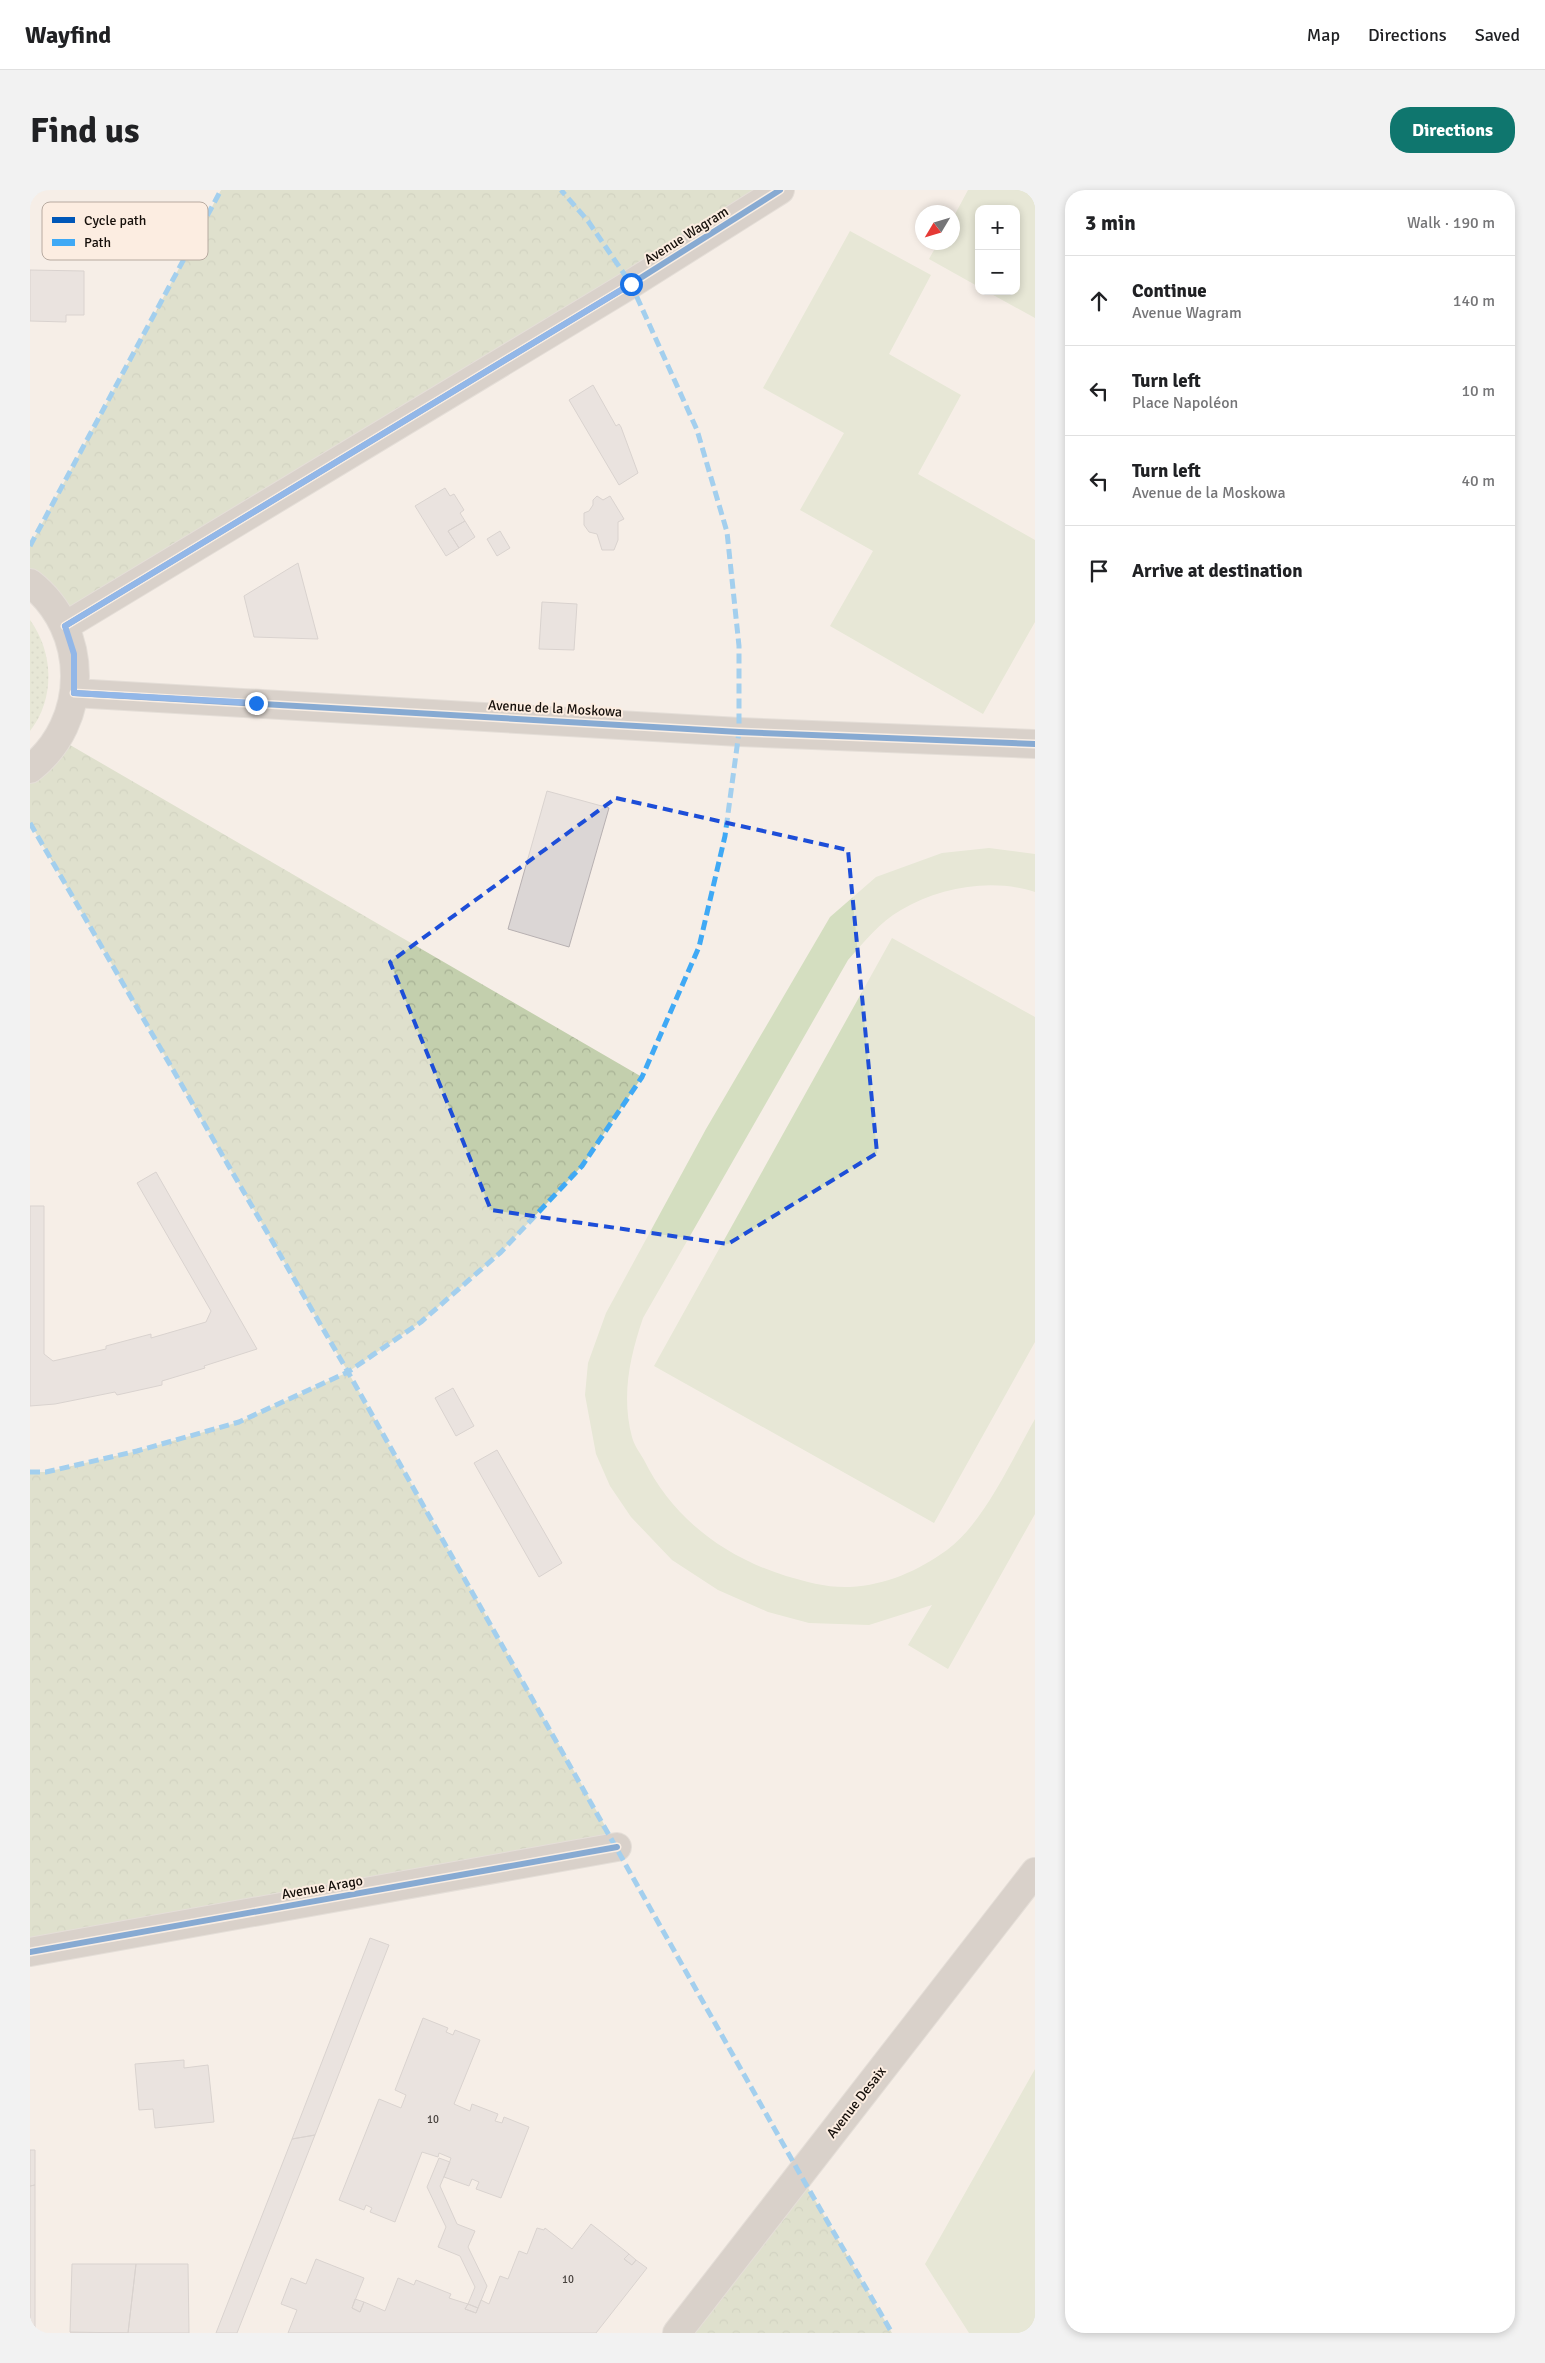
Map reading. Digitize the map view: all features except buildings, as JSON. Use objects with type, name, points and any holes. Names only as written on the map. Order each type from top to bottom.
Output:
[{"type":"street","name":"Avenue Wagram","points":[[65,626],[631,284],[780,190]]},
{"type":"street","points":[[30,583],[49,602],[65,626],[74,654],[72,708],[61,733],[48,752],[30,769]]},
{"type":"street","name":"Avenue de la Moskowa","points":[[74,693],[739,732],[1035,744]]},
{"type":"street","name":"Avenue Arago","points":[[30,1952],[618,1847]]},
{"type":"street","name":"Avenue Desaix","points":[[677,2333],[1035,1872]]},
{"type":"highlighted area","points":[[616,798],[848,850],[877,1153],[728,1244],[491,1210],[390,962]]},
{"type":"green space","points":[[221,190],[780,190],[65,626],[30,583],[30,546],[183,260],[208,260],[208,214]]},
{"type":"green space","points":[[968,190],[1035,190],[1035,318],[993,295],[1020,295],[1020,205],[975,205],[975,285],[929,259],[934,250],[960,250],[960,205]]},
{"type":"green space","points":[[850,231],[931,275],[889,354],[961,395],[918,474],[1035,540],[1035,622],[983,714],[830,626],[873,551],[800,510],[844,433],[763,388]]},
{"type":"green space","points":[[30,620],[44,647],[48,676],[44,705],[30,731]]},
{"type":"green space","points":[[58,738],[642,1077],[582,1166],[501,1252],[421,1322],[348,1372],[30,823],[30,769]]},
{"type":"green space","points":[[989,848],[1035,854],[1035,892],[1018,888],[984,885],[966,887],[932,896],[916,902],[886,920],[848,960],[643,1318],[634,1347],[627,1391],[629,1422],[634,1443],[656,1481],[686,1518],[722,1547],[742,1558],[786,1576],[834,1587],[863,1586],[889,1580],[925,1564],[947,1550],[973,1524],[985,1507],[1035,1419],[1035,1514],[948,1669],[908,1645],[932,1605],[869,1625],[809,1623],[768,1612],[718,1590],[672,1560],[631,1517],[610,1486],[596,1454],[585,1395],[588,1363],[606,1313],[706,1129],[830,917],[876,877],[942,853]]},
{"type":"green space","points":[[892,938],[1035,1017],[1035,1342],[934,1523],[654,1366]]},
{"type":"green space","points":[[348,1372],[617,1847],[30,1952],[30,1472],[46,1472],[137,1451],[239,1422]]},
{"type":"green space","points":[[1035,2069],[1035,2333],[969,2333],[925,2264]]},
{"type":"green space","points":[[800,2174],[892,2333],[677,2333]]},
{"type":"marked path","points":[[208,214],[221,190]]},
{"type":"marked path","points":[[30,1472],[46,1472],[137,1451],[239,1422],[348,1372],[421,1322],[501,1252],[582,1166],[642,1077],[699,947],[725,836],[739,732],[739,646],[727,532],[697,430],[631,284],[588,221],[561,190]]},
{"type":"marked path","points":[[30,546],[183,260]]},
{"type":"marked path","points":[[30,823],[348,1372],[800,2174],[892,2333]]},
{"type":"cycle path","points":[[65,626],[631,284],[780,190]]},
{"type":"cycle path","points":[[74,693],[739,732],[1035,744]]},
{"type":"cycle path","points":[[30,1952],[617,1847]]},
{"type":"route","points":[[256,703],[74,693],[76,667],[65,626],[631,284]]}]
